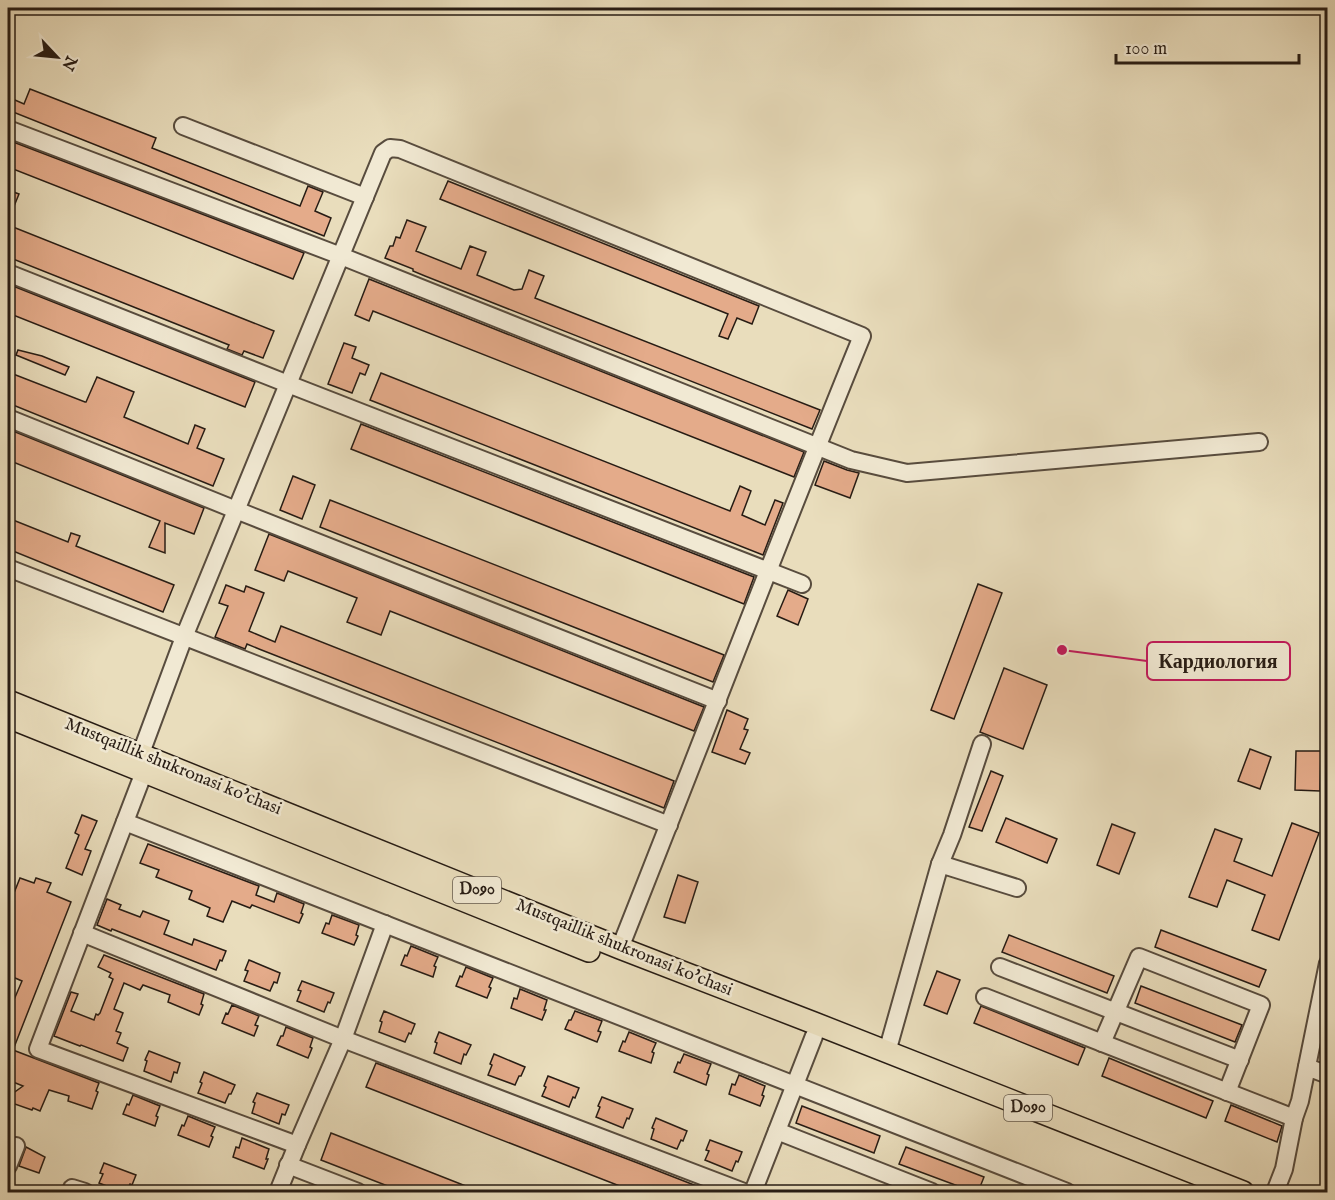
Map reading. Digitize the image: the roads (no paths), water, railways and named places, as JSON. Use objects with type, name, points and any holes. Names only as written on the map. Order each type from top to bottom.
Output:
[{"type":"main road","name":"Mustqaillik shukronasi ko'chasi","points":[[8,701],[138,764],[615,961],[814,1036],[1204,1192]]},
{"type":"main road","name":"Mustqaillik shukronasi ko'chasi","points":[[8,717],[138,764],[620,948],[1243,1192]]},
{"type":"street","points":[[183,126],[365,197]]},
{"type":"street","points":[[8,129],[341,256],[851,460],[907,473],[1259,442]]},
{"type":"street","points":[[297,1145],[38,1049],[125,822],[138,764],[184,638],[383,153],[390,148],[400,149],[862,336],[620,948]]},
{"type":"street","points":[[8,273],[802,584]]},
{"type":"street","points":[[8,418],[718,700]]},
{"type":"street","points":[[8,568],[669,825]]},
{"type":"street","points":[[886,1052],[940,864],[952,836],[982,744]]},
{"type":"street","points":[[125,822],[1067,1192]]},
{"type":"street","points":[[940,864],[1017,888]]},
{"type":"street","points":[[278,1192],[343,1039],[385,924]]},
{"type":"street","points":[[82,933],[343,1039],[744,1192]]},
{"type":"street","points":[[1102,1043],[1139,957],[1261,1005],[1227,1092]]},
{"type":"street","points":[[1275,1192],[1284,1169],[1328,963]]},
{"type":"street","points":[[1000,968],[1240,1060]]},
{"type":"street","points":[[985,997],[1294,1118]]},
{"type":"street","points":[[753,1192],[814,1036]]},
{"type":"street","points":[[1306,1067],[1328,1075]]},
{"type":"street","points":[[777,1131],[932,1192]]},
{"type":"street","points":[[8,1166],[16,1146]]},
{"type":"street","points":[[288,1165],[358,1192]]},
{"type":"place","name":"Кардиология","points":[[1062,650]]}]
